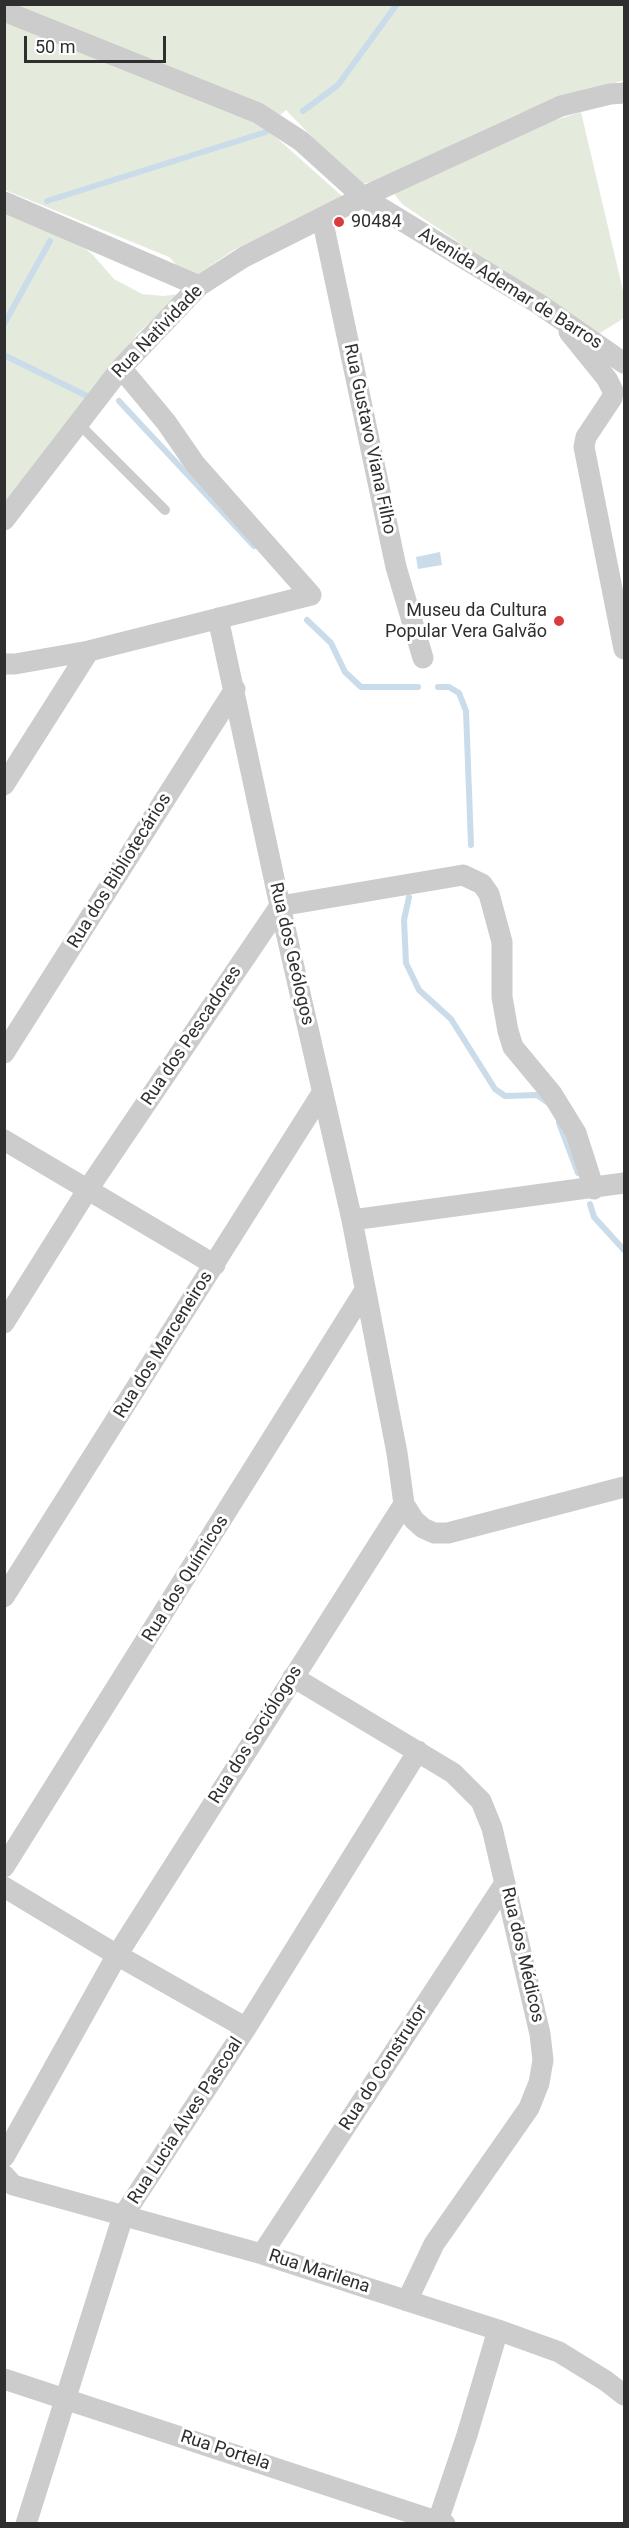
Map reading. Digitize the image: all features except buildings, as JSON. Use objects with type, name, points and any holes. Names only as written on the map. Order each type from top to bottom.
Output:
[{"type":"street","name":"Avenida Ademar de Barros","points":[[4,11],[258,113],[301,141],[363,197],[555,315],[623,362]]},
{"type":"street","name":"Rua Natividade","points":[[4,520],[120,368],[199,286],[244,257],[363,197],[561,106],[610,94],[624,93]]},
{"type":"street","points":[[4,202],[199,286]]},
{"type":"street","name":"Rua Gustavo Viana Filho","points":[[322,218],[396,567],[423,658]]},
{"type":"street","points":[[555,315],[607,379],[613,391],[612,398],[586,437],[584,447],[624,649]]},
{"type":"street","points":[[607,379],[623,362]]},
{"type":"street","points":[[4,664],[89,651],[311,595],[201,472],[166,422],[120,368]]},
{"type":"street","name":"Rua dos Geólogos","points":[[219,618],[280,906],[352,1220],[365,1290]]},
{"type":"street","points":[[4,785],[89,651]]},
{"type":"street","name":"Rua dos Bibliotecários","points":[[4,1053],[235,689]]},
{"type":"street","points":[[280,906],[463,875],[474,879],[489,894],[502,942],[502,997],[513,1047],[552,1094],[576,1132],[594,1189]]},
{"type":"street","name":"Rua dos Pescadores","points":[[4,1323],[88,1189],[280,906]]},
{"type":"street","name":"Rua dos Marceneiros","points":[[4,1597],[322,1093]]},
{"type":"street","points":[[4,1140],[215,1265]]},
{"type":"street","points":[[352,1220],[594,1189],[624,1183]]},
{"type":"street","points":[[365,1290],[397,1453],[404,1504],[414,1520],[423,1528],[435,1533],[448,1533],[624,1487]]},
{"type":"street","name":"Rua dos Químicos","points":[[4,1867],[365,1290]]},
{"type":"street","name":"Rua dos Sociólogos","points":[[4,2157],[117,1955],[404,1504]]},
{"type":"street","name":"Rua dos Médicos","points":[[292,1677],[453,1773],[481,1801],[492,1828],[540,2034],[543,2060],[539,2083],[529,2108],[434,2244],[407,2301]]},
{"type":"street","name":"Rua Lucia Alves Pascoal","points":[[26,2523],[123,2216],[246,2028],[418,1751]]},
{"type":"street","name":"Rua do Construtor","points":[[262,2254],[505,1883]]},
{"type":"street","points":[[4,1887],[117,1955],[246,2028]]},
{"type":"street","name":"Rua Marilena","points":[[4,2175],[13,2185],[262,2254],[498,2330],[559,2352],[606,2381],[624,2396]]},
{"type":"street","points":[[440,2523],[498,2330]]},
{"type":"street","name":"Rua Portela","points":[[4,2379],[440,2523]]},
{"type":"lane","points":[[78,423],[165,510]]},
{"type":"shaded area","points":[[11,5],[624,5],[624,80],[520,113],[372,182],[362,184],[352,178],[286,110],[279,116]]},
{"type":"shaded area","points":[[4,21],[259,122],[343,197],[232,251],[197,275],[184,273],[169,257],[5,190]]},
{"type":"shaded area","points":[[581,112],[624,295],[624,318],[597,335],[402,204],[395,195],[396,190],[546,123]]},
{"type":"shaded area","points":[[5,211],[76,241],[93,255],[114,279],[142,294],[163,296],[181,294],[138,333],[5,511]]},
{"type":"water","points":[[440,552],[442,565],[418,569],[416,557]]},
{"type":"waterway","points":[[303,111],[338,85],[397,4]]},
{"type":"waterway","points":[[47,201],[266,132]]},
{"type":"waterway","points":[[4,324],[50,241]]},
{"type":"waterway","points":[[4,355],[87,396]]},
{"type":"waterway","points":[[119,401],[254,546]]},
{"type":"waterway","points":[[307,620],[331,643],[345,672],[361,687],[418,687]]},
{"type":"waterway","points":[[438,687],[449,687],[459,693],[466,711],[471,845]]},
{"type":"waterway","points":[[409,897],[404,920],[406,963],[419,990],[451,1019],[495,1089],[505,1096],[537,1095],[547,1102]]},
{"type":"waterway","points":[[559,1123],[578,1173]]},
{"type":"waterway","points":[[590,1204],[594,1217],[624,1250]]},
{"type":"place","name":"90484","points":[[339,222]]},
{"type":"place","name":"Museu da Cultura Popular Vera Galvão","points":[[559,621]]}]
